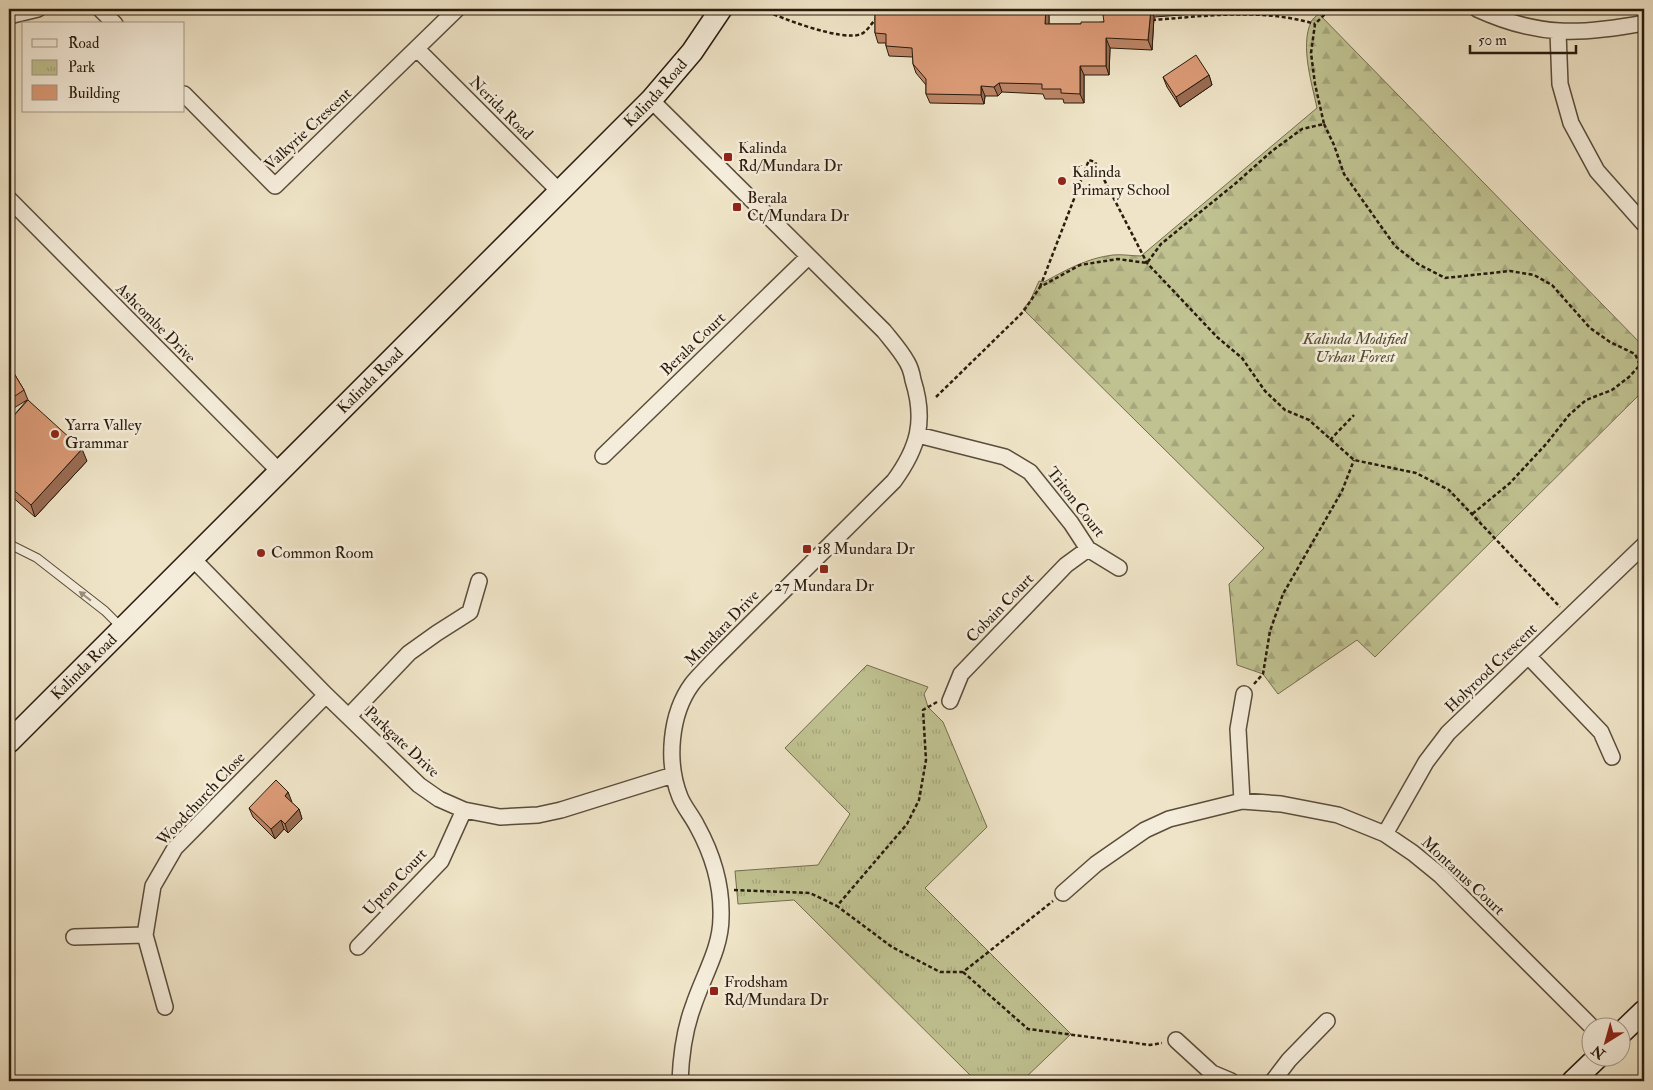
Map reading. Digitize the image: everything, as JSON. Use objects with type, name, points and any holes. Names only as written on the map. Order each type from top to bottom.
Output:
[{"type":"street","points":[[9,16],[38,9]]},
{"type":"street","points":[[100,9],[113,22]]},
{"type":"street","name":"Valkyrie Crescent","points":[[185,95],[275,186],[457,9]]},
{"type":"street","name":"Kalinda Road","points":[[9,742],[651,100],[692,52],[721,9]]},
{"type":"street","points":[[1477,9],[1526,27],[1558,32],[1607,30],[1644,23]]},
{"type":"street","points":[[1558,32],[1560,84],[1571,123],[1597,171],[1644,224]]},
{"type":"street","name":"Nerida Road","points":[[417,49],[560,192]]},
{"type":"street","name":"Mundara Drive","points":[[651,100],[884,331],[908,363],[916,390],[919,412],[918,435],[907,462],[894,481],[712,661],[691,685],[680,708],[673,730],[671,752],[673,775],[680,798],[710,853],[721,890],[719,936],[715,954],[686,1028],[680,1081]]},
{"type":"street","name":"Ashcombe Drive","points":[[9,199],[279,471]]},
{"type":"street","name":"Berala Court","points":[[603,456],[808,257]]},
{"type":"street","name":"Triton Court","points":[[918,435],[1005,457],[1030,472],[1071,522],[1088,549],[1119,568]]},
{"type":"street","name":"Holyrood Crescent","points":[[1385,834],[1426,762],[1448,733],[1644,545]]},
{"type":"street","name":"Cobain Court","points":[[950,701],[961,674],[1066,565],[1088,549]]},
{"type":"street","name":"Parkgate Drive","points":[[192,558],[326,695],[419,785],[464,810],[500,817],[538,815],[561,810],[673,775]]},
{"type":"street","points":[[349,716],[409,653],[470,612],[480,581]]},
{"type":"street","points":[[1529,657],[1601,732],[1612,757]]},
{"type":"street","points":[[1242,801],[1238,729],[1244,694]]},
{"type":"street","name":"Woodchurch Close","points":[[165,1007],[144,935],[153,886],[176,848],[326,695]]},
{"type":"street","name":"Montanus Court","points":[[1063,893],[1096,864],[1144,830],[1169,819],[1242,801],[1281,804],[1338,815],[1385,834],[1440,874],[1583,1018]]},
{"type":"street","name":"Upton Court","points":[[358,947],[441,861],[464,810]]},
{"type":"street","points":[[74,937],[144,935]]},
{"type":"street","points":[[1630,1024],[1644,1011]]},
{"type":"street","points":[[1273,1081],[1289,1060],[1327,1021]]},
{"type":"street","points":[[1176,1040],[1212,1074],[1231,1081]]},
{"type":"street","points":[[1573,1081],[1587,1068]]},
{"type":"lane","points":[[9,544],[37,558],[105,611],[122,628]]},
{"type":"path","points":[[762,9],[807,27],[851,36],[862,34],[879,15]]},
{"type":"path","points":[[1330,9],[1315,24],[1311,53],[1315,84],[1324,124],[1344,174],[1394,246],[1418,264],[1445,278],[1510,271],[1534,275],[1552,285],[1590,328],[1610,342],[1635,354],[1640,365],[1630,377],[1612,390],[1586,400],[1568,415],[1547,443],[1510,483],[1471,514]]},
{"type":"path","points":[[1152,20],[1254,14],[1278,15],[1315,24]]},
{"type":"path","points":[[1147,262],[1161,244],[1272,151],[1302,129],[1324,124]]},
{"type":"path","points":[[936,397],[1023,312],[1040,287],[1089,160],[1094,162],[1147,262],[1218,337],[1242,358],[1265,391],[1285,410],[1310,420],[1354,460],[1416,473],[1449,490],[1570,616]]},
{"type":"path","points":[[1040,287],[1080,265],[1118,259],[1147,262]]},
{"type":"path","points":[[1330,440],[1354,414]]},
{"type":"path","points":[[1244,694],[1263,674],[1270,630],[1283,594],[1342,491],[1354,460]]},
{"type":"path","points":[[837,906],[907,824],[919,800],[924,778],[926,760],[923,710],[934,703],[950,701]]},
{"type":"path","points":[[721,890],[810,893],[837,906],[892,947],[940,972],[963,972],[1063,893]]},
{"type":"path","points":[[963,972],[1028,1029],[1150,1045],[1176,1040]]},
{"type":"green space","name":"Kalinda Modified Urban Forest","points":[[1319,14],[1644,347],[1644,390],[1375,657],[1357,640],[1278,694],[1263,674],[1237,665],[1229,584],[1264,548],[1023,309],[1030,301],[1039,281],[1044,282],[1077,265],[1094,259],[1116,255],[1141,256],[1317,108],[1308,65],[1307,42],[1311,22]]},
{"type":"green space","points":[[867,665],[928,687],[924,694],[928,707],[943,722],[987,827],[925,888],[1071,1034],[1022,1081],[976,1081],[794,900],[738,904],[735,871],[818,865],[850,814],[785,748]]},
{"type":"building","points":[[875,9],[1046,9],[1045,24],[1081,24],[1081,22],[1104,22],[1103,15],[1128,9],[1151,9],[1148,40],[1106,38],[1106,66],[1080,66],[1080,94],[1061,93],[1061,89],[1042,89],[1042,84],[999,83],[994,87],[981,86],[981,95],[926,94],[926,79],[913,64],[912,48],[886,46],[886,34],[875,33]]},
{"type":"building","points":[[1196,55],[1209,75],[1176,97],[1163,77]]},
{"type":"building","points":[[9,365],[24,390],[9,400]]},
{"type":"building","points":[[28,400],[82,449],[31,505],[9,486],[9,421]]},
{"type":"building","points":[[276,780],[288,792],[285,796],[299,809],[285,824],[281,820],[271,829],[249,808]]},
{"type":"place","name":"Kalinda Rd/Mundara Dr","points":[[728,157]]},
{"type":"place","name":"Kalinda Primary School","points":[[1062,181]]},
{"type":"place","name":"Berala Ct/Mundara Dr","points":[[737,207]]},
{"type":"place","name":"Yarra Valley Grammar","points":[[55,434]]},
{"type":"place","name":"18 Mundara Dr","points":[[807,549]]},
{"type":"place","name":"Common Room","points":[[261,553]]},
{"type":"place","name":"27 Mundara Dr","points":[[824,569]]},
{"type":"place","name":"Frodsham Rd/Mundara Dr","points":[[714,991]]}]
